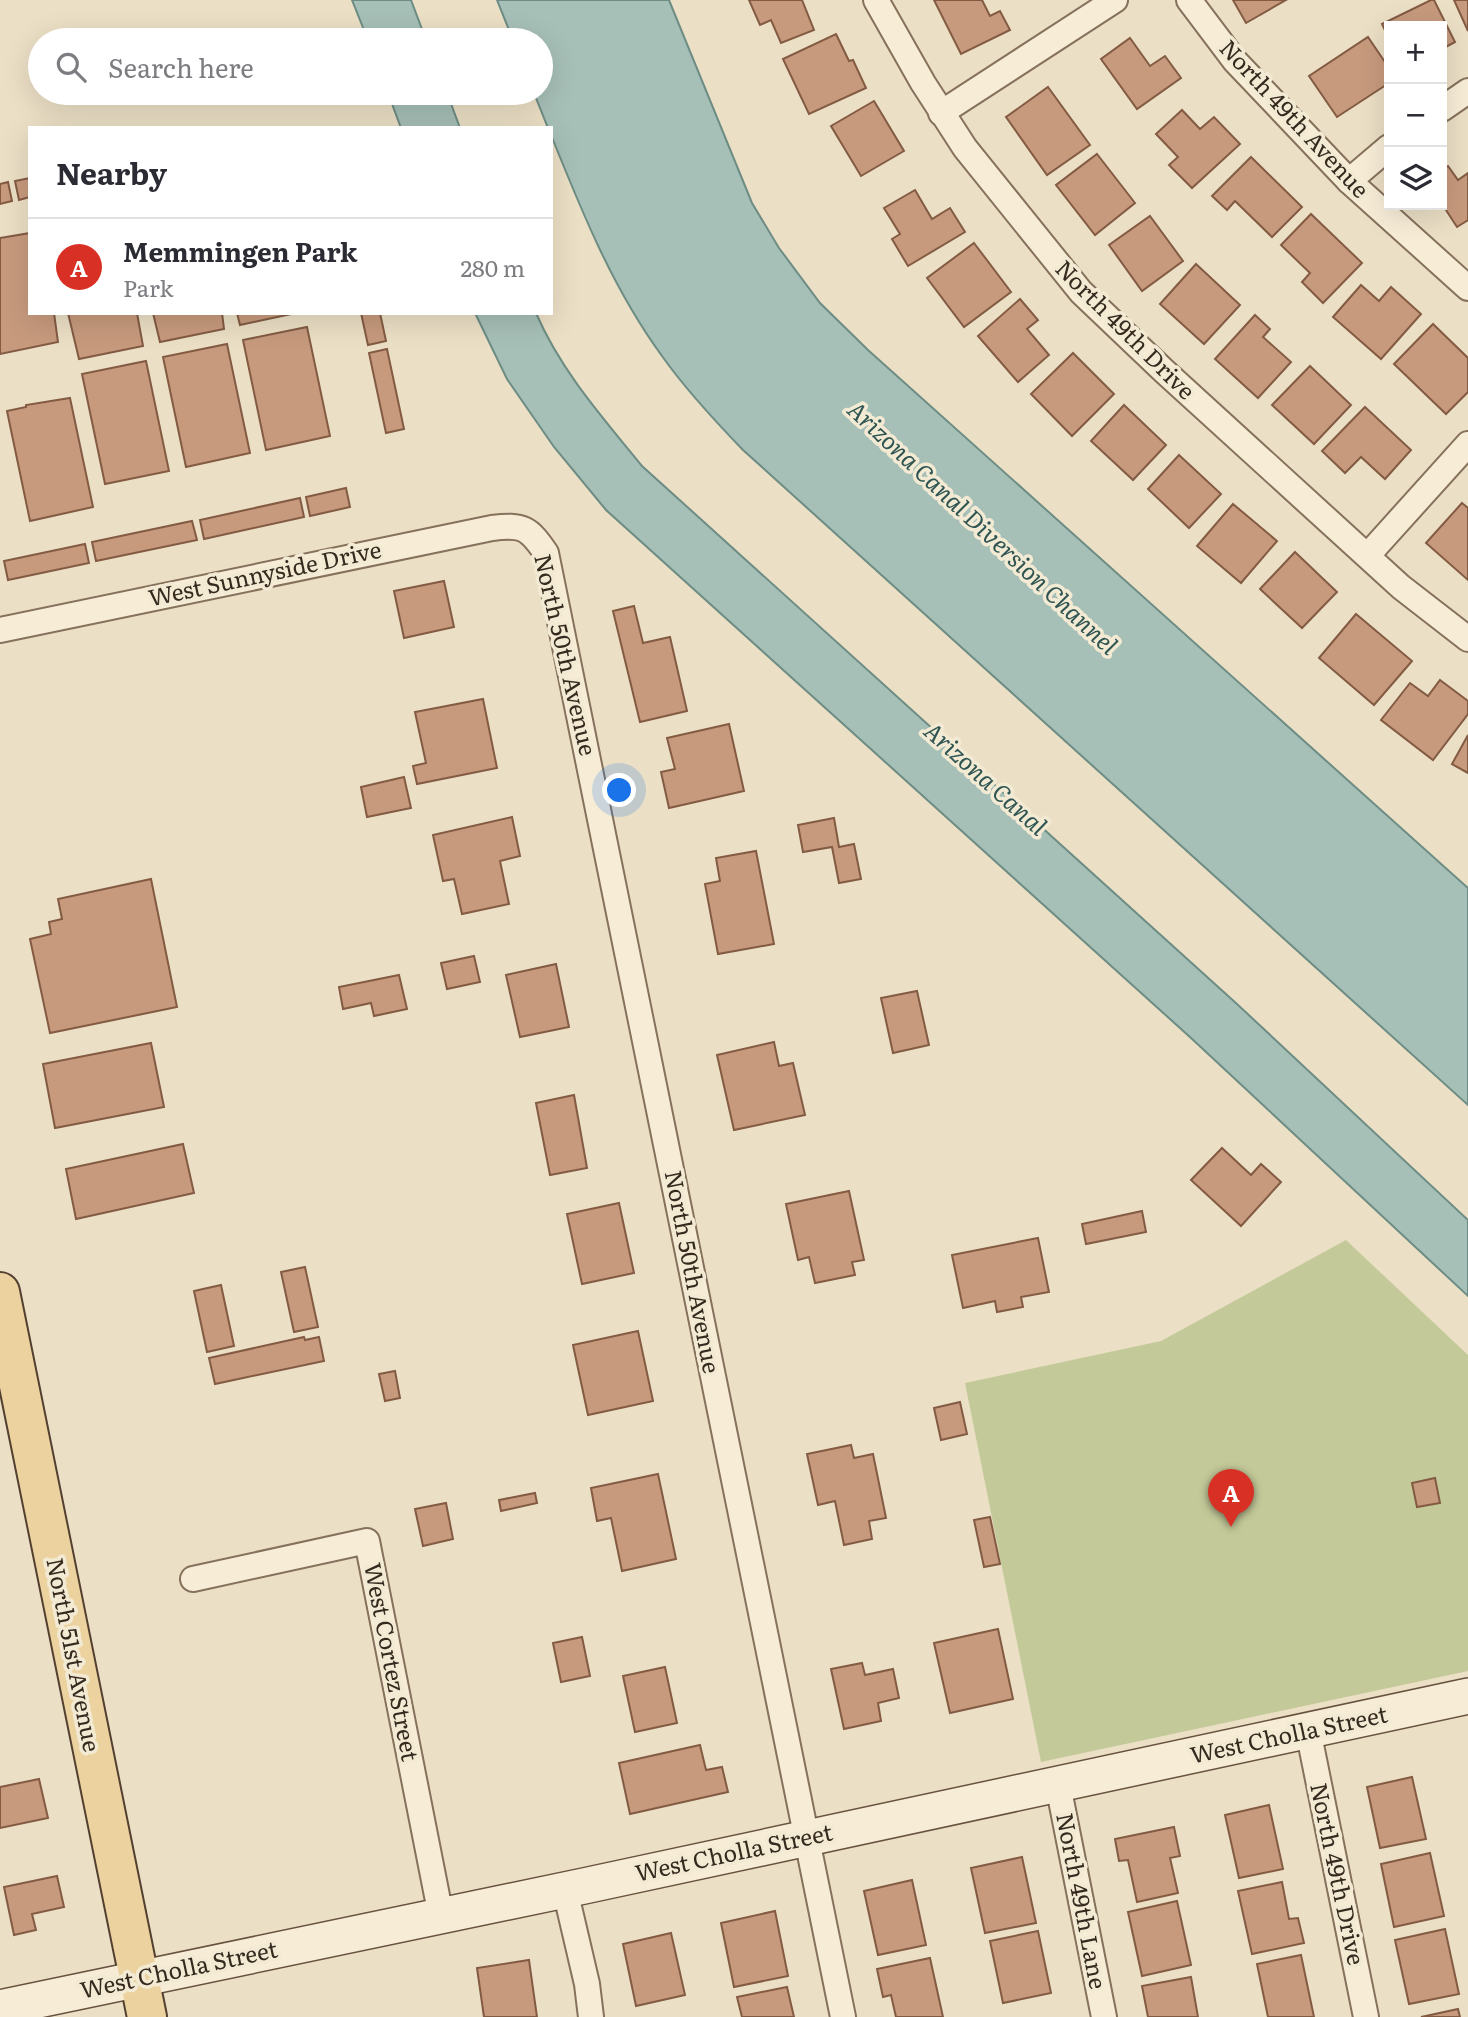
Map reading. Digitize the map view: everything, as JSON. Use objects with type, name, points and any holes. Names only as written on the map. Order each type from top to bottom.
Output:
[{"type":"main road","name":"North 51st Avenue","points":[[0,1292],[147,2017]]},
{"type":"street","name":"North 49th Drive","points":[[876,0],[941,113],[997,190],[1081,292],[1401,587],[1468,639]]},
{"type":"street","points":[[941,113],[1115,0]]},
{"type":"street","name":"North 49th Avenue","points":[[1189,0],[1235,61],[1349,181],[1468,288]]},
{"type":"street","points":[[1447,105],[1468,91]]},
{"type":"street","points":[[1349,181],[1384,151]]},
{"type":"street","points":[[1368,555],[1468,444]]},
{"type":"street","name":"West Sunnyside Drive","points":[[0,630],[467,532],[513,525],[531,531]]},
{"type":"street","name":"North 50th Avenue","points":[[531,531],[546,553],[843,2017]]},
{"type":"street","name":"West Cortez Street","points":[[193,1579],[367,1541],[441,1916]]},
{"type":"street","name":"West Cholla Street","points":[[0,2008],[1468,1696]]},
{"type":"street","name":"North 49th Drive","points":[[1308,1730],[1366,2017]]},
{"type":"street","name":"North 49th Lane","points":[[1058,1785],[1104,2017]]},
{"type":"street","points":[[565,1890],[587,1984],[591,2017]]},
{"type":"green space","points":[[1346,1240],[1468,1355],[1468,1671],[1041,1762],[965,1383],[1161,1341]]},
{"type":"water","points":[[352,0],[411,0],[422,28],[363,28]]},
{"type":"water","name":"Arizona Canal Diversion Channel","points":[[497,0],[669,0],[752,203],[779,248],[820,303],[868,350],[1468,888],[1468,1105],[743,450],[701,404],[671,369],[628,304],[587,221],[553,140],[553,126],[547,126],[539,105],[553,105],[553,28],[508,28]]},
{"type":"water","points":[[392,105],[451,105],[459,126],[400,126]]},
{"type":"water","name":"Arizona Canal","points":[[476,315],[537,315],[570,374],[642,466],[1237,1004],[1468,1220],[1468,1296],[1191,1038],[606,510],[554,447],[507,379]]},
{"type":"building","points":[[749,0],[802,0],[814,30],[781,43],[771,20],[760,25]]},
{"type":"building","points":[[934,0],[982,0],[990,16],[1000,11],[1010,30],[961,54]]},
{"type":"building","points":[[1233,0],[1286,0],[1246,23]]},
{"type":"building","points":[[1434,0],[1444,21],[1388,21]]},
{"type":"building","points":[[1454,0],[1468,0],[1468,31]]},
{"type":"building","points":[[1447,26],[1455,42],[1447,46]]},
{"type":"building","points":[[836,34],[849,61],[853,60],[866,88],[809,114],[783,59]]},
{"type":"building","points":[[1368,37],[1384,61],[1384,86],[1337,117],[1309,76]]},
{"type":"building","points":[[1130,38],[1150,66],[1165,56],[1181,78],[1137,109],[1101,59]]},
{"type":"building","points":[[1048,87],[1090,145],[1047,175],[1006,117]]},
{"type":"building","points":[[874,101],[904,151],[861,176],[831,126]]},
{"type":"building","points":[[1182,110],[1200,129],[1214,117],[1240,144],[1192,188],[1169,165],[1178,157],[1156,134]]},
{"type":"building","points":[[1097,154],[1135,203],[1095,235],[1056,185]]},
{"type":"building","points":[[1251,157],[1302,207],[1272,237],[1235,201],[1227,210],[1212,196]]},
{"type":"building","points":[[1447,167],[1458,180],[1468,173],[1468,220],[1457,227],[1446,210]]},
{"type":"building","points":[[28,178],[28,198],[19,200],[15,181]]},
{"type":"building","points":[[8,182],[12,201],[0,204],[0,184]]},
{"type":"building","points":[[915,190],[932,219],[950,208],[965,232],[908,266],[892,239],[900,234],[884,208]]},
{"type":"building","points":[[1311,214],[1362,263],[1323,303],[1302,282],[1310,273],[1281,245]]},
{"type":"building","points":[[1150,216],[1183,261],[1142,291],[1109,245]]},
{"type":"building","points":[[28,233],[28,315],[54,315],[58,342],[0,354],[0,238]]},
{"type":"building","points":[[974,243],[1011,292],[964,327],[927,278]]},
{"type":"building","points":[[1196,264],[1240,305],[1204,344],[1160,304]]},
{"type":"building","points":[[1361,285],[1379,301],[1391,287],[1421,314],[1381,359],[1333,317]]},
{"type":"building","points":[[1020,299],[1038,320],[1027,329],[1049,355],[1018,382],[978,336]]},
{"type":"building","points":[[68,315],[137,315],[143,346],[79,359]]},
{"type":"building","points":[[153,315],[222,315],[224,329],[160,342]]},
{"type":"building","points":[[238,315],[287,315],[240,325]]},
{"type":"building","points":[[361,315],[380,315],[386,341],[368,345]]},
{"type":"building","points":[[1255,315],[1270,329],[1263,337],[1291,362],[1258,398],[1215,359]]},
{"type":"building","points":[[1433,324],[1468,358],[1468,392],[1446,414],[1394,364]]},
{"type":"building","points":[[307,327],[330,436],[266,450],[243,340]]},
{"type":"building","points":[[227,344],[250,453],[186,467],[163,357]]},
{"type":"building","points":[[387,349],[404,429],[386,433],[369,353]]},
{"type":"building","points":[[1073,353],[1114,394],[1072,436],[1031,394]]},
{"type":"building","points":[[146,361],[169,471],[105,484],[82,374]]},
{"type":"building","points":[[1310,366],[1351,405],[1314,444],[1272,405]]},
{"type":"building","points":[[70,398],[93,507],[30,521],[7,411]]},
{"type":"building","points":[[1124,405],[1166,445],[1133,480],[1091,441]]},
{"type":"building","points":[[1365,407],[1411,450],[1385,479],[1361,457],[1345,473],[1322,451]]},
{"type":"building","points":[[1179,455],[1221,494],[1189,528],[1148,489]]},
{"type":"building","points":[[346,488],[350,507],[310,516],[306,497]]},
{"type":"building","points":[[300,498],[304,517],[204,539],[200,520]]},
{"type":"building","points":[[1462,503],[1468,508],[1468,580],[1426,543]]},
{"type":"building","points":[[1233,504],[1277,541],[1241,583],[1197,546]]},
{"type":"building","points":[[192,521],[197,540],[96,561],[92,542]]},
{"type":"building","points":[[85,544],[89,563],[8,580],[4,561]]},
{"type":"building","points":[[1295,552],[1337,592],[1302,628],[1260,589]]},
{"type":"building","points":[[444,581],[454,627],[404,638],[394,591]]},
{"type":"building","points":[[634,606],[643,643],[670,637],[687,711],[640,722],[613,611]]},
{"type":"building","points":[[1356,614],[1412,661],[1374,705],[1319,658]]},
{"type":"building","points":[[1440,680],[1468,701],[1468,714],[1433,760],[1381,720],[1410,683],[1428,696]]},
{"type":"building","points":[[483,699],[497,768],[417,784],[413,766],[426,763],[415,712]]},
{"type":"building","points":[[729,724],[744,791],[669,808],[661,772],[675,769],[667,738]]},
{"type":"building","points":[[1468,735],[1468,773],[1452,764]]},
{"type":"building","points":[[404,777],[411,808],[367,817],[361,787]]},
{"type":"building","points":[[512,817],[520,856],[500,861],[509,904],[462,914],[454,879],[443,881],[433,835]]},
{"type":"building","points":[[834,818],[839,847],[854,844],[861,879],[839,883],[832,847],[803,852],[798,825]]},
{"type":"building","points":[[756,851],[774,944],[718,954],[705,884],[720,881],[716,858]]},
{"type":"building","points":[[151,879],[177,1007],[50,1033],[30,939],[51,934],[49,922],[62,919],[58,899]]},
{"type":"building","points":[[474,956],[480,982],[447,989],[441,963]]},
{"type":"building","points":[[556,964],[569,1027],[520,1037],[506,975]]},
{"type":"building","points":[[399,975],[407,1009],[374,1016],[371,1003],[343,1009],[339,987]]},
{"type":"building","points":[[917,991],[929,1045],[893,1053],[881,998]]},
{"type":"building","points":[[774,1042],[779,1066],[793,1063],[805,1115],[734,1130],[717,1055]]},
{"type":"building","points":[[151,1043],[164,1107],[55,1128],[43,1064]]},
{"type":"building","points":[[574,1095],[587,1168],[550,1175],[536,1103]]},
{"type":"building","points":[[183,1144],[194,1193],[76,1219],[66,1169]]},
{"type":"building","points":[[1222,1148],[1251,1175],[1261,1164],[1281,1182],[1241,1226],[1191,1180]]},
{"type":"building","points":[[849,1191],[864,1260],[852,1262],[855,1275],[815,1283],[809,1257],[798,1260],[786,1204]]},
{"type":"building","points":[[619,1203],[634,1273],[582,1284],[567,1214]]},
{"type":"building","points":[[1142,1211],[1146,1232],[1086,1244],[1082,1224]]},
{"type":"building","points":[[1038,1238],[1049,1292],[1021,1297],[1023,1307],[997,1312],[995,1301],[963,1308],[952,1255]]},
{"type":"building","points":[[305,1267],[318,1327],[294,1332],[281,1272]]},
{"type":"building","points":[[221,1285],[234,1346],[207,1352],[194,1291]]},
{"type":"building","points":[[638,1331],[653,1401],[588,1415],[573,1345]]},
{"type":"building","points":[[304,1337],[305,1340],[319,1337],[324,1361],[215,1384],[209,1358]]},
{"type":"building","points":[[395,1371],[400,1398],[385,1401],[379,1374]]},
{"type":"building","points":[[960,1402],[967,1434],[941,1440],[934,1408]]},
{"type":"building","points":[[851,1445],[854,1458],[873,1454],[886,1518],[869,1521],[872,1539],[844,1545],[835,1501],[818,1505],[807,1454]]},
{"type":"building","points":[[658,1474],[676,1559],[622,1571],[611,1518],[597,1521],[591,1488]]},
{"type":"building","points":[[1435,1478],[1440,1503],[1417,1507],[1412,1483]]},
{"type":"building","points":[[535,1493],[537,1503],[501,1511],[499,1500]]},
{"type":"building","points":[[446,1503],[453,1539],[423,1546],[415,1509]]},
{"type":"building","points":[[990,1517],[1000,1564],[984,1567],[974,1520]]},
{"type":"building","points":[[998,1629],[1013,1699],[950,1713],[934,1643]]},
{"type":"building","points":[[582,1637],[590,1676],[561,1682],[553,1643]]},
{"type":"building","points":[[862,1663],[865,1675],[893,1669],[899,1698],[878,1703],[881,1721],[844,1729],[831,1669]]},
{"type":"building","points":[[665,1667],[677,1723],[635,1732],[623,1676]]},
{"type":"building","points":[[700,1745],[706,1770],[722,1767],[728,1792],[630,1814],[619,1763]]},
{"type":"building","points":[[1412,1777],[1426,1839],[1380,1848],[1367,1787]]},
{"type":"building","points":[[39,1779],[48,1818],[0,1828],[0,1787]]},
{"type":"building","points":[[1269,1805],[1283,1869],[1239,1878],[1225,1815]]},
{"type":"building","points":[[1174,1827],[1180,1856],[1170,1858],[1178,1893],[1137,1902],[1128,1860],[1119,1861],[1115,1839]]},
{"type":"building","points":[[1430,1853],[1444,1916],[1394,1927],[1381,1864]]},
{"type":"building","points":[[1022,1857],[1036,1923],[985,1933],[971,1868]]},
{"type":"building","points":[[57,1876],[64,1907],[32,1914],[36,1930],[14,1935],[4,1887]]},
{"type":"building","points":[[912,1880],[926,1945],[878,1955],[864,1891]]},
{"type":"building","points":[[1282,1882],[1289,1919],[1298,1918],[1304,1943],[1252,1954],[1238,1891]]},
{"type":"building","points":[[1177,1901],[1191,1965],[1142,1976],[1128,1912]]},
{"type":"building","points":[[775,1911],[788,1976],[734,1987],[721,1923]]},
{"type":"building","points":[[1445,1929],[1459,1994],[1409,2004],[1395,1940]]},
{"type":"building","points":[[1038,1931],[1051,1993],[1003,2003],[990,1941]]},
{"type":"building","points":[[671,1933],[685,1995],[636,2006],[623,1944]]},
{"type":"building","points":[[1301,1955],[1314,2017],[1268,2017],[1257,1964]]},
{"type":"building","points":[[930,1958],[943,2017],[896,2017],[891,1995],[883,1997],[877,1969]]},
{"type":"building","points":[[529,1960],[537,2017],[484,2017],[477,1968]]},
{"type":"building","points":[[1191,1977],[1198,2017],[1148,2017],[1142,1986]]},
{"type":"building","points":[[787,1987],[794,2017],[742,2017],[737,1997]]},
{"type":"building","points":[[1458,2009],[1460,2017],[1421,2017]]},
{"type":"place","name":"Memmingen Park","points":[[1231,1527]]}]
